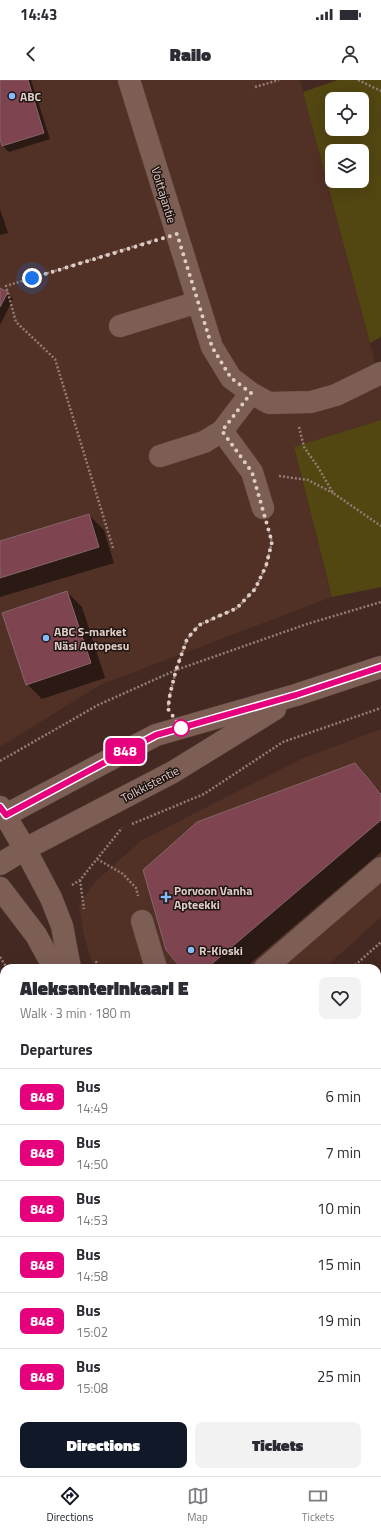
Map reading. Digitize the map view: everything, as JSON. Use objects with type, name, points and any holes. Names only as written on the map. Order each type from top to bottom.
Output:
[{"type":"street","name":"Voittajantie","points":[[129,80],[212,347],[231,378],[251,393],[269,403],[311,402],[336,395],[381,373]]},
{"type":"street","points":[[120,326],[198,302]]},
{"type":"street","points":[[160,456],[204,442],[222,431],[251,393]]},
{"type":"street","points":[[222,431],[252,472],[263,508]]},
{"type":"street","name":"Tolkkistentie","points":[[2,814],[156,735],[296,695],[381,667]]},
{"type":"street","name":"Tolkkistentie","points":[[0,864],[173,772],[296,695]]},
{"type":"street","points":[[2,814],[25,850],[51,898],[62,926],[69,964]]},
{"type":"street","points":[[270,964],[381,868]]},
{"type":"street","points":[[0,888],[36,935],[52,964]]},
{"type":"street","points":[[142,921],[155,964]]},
{"type":"path","points":[[255,87],[279,80]]},
{"type":"path","points":[[358,80],[381,91]]},
{"type":"path","points":[[113,548],[55,359],[16,322],[6,286],[177,234]]},
{"type":"path","points":[[298,425],[304,447],[333,493]]},
{"type":"path","points":[[252,472],[308,480],[333,493],[381,526]]},
{"type":"path","points":[[168,709],[176,670],[187,639],[199,625],[237,608],[255,589],[266,566],[272,542],[263,508]]},
{"type":"path","points":[[1,759],[98,705],[176,670],[307,624],[381,602]]},
{"type":"path","points":[[51,898],[80,880],[122,828],[204,794],[283,742],[381,708]]},
{"type":"path","points":[[97,859],[123,874],[136,888],[142,921]]},
{"type":"path","points":[[356,964],[381,942]]},
{"type":"shaded area","points":[[0,80],[300,80],[325,174],[325,188],[329,188],[381,385],[381,420],[294,448],[332,597],[100,685],[0,747]]},
{"type":"shaded area","points":[[338,80],[381,80],[381,337],[370,343],[329,188],[369,188],[369,144],[325,144],[325,174],[303,92]]},
{"type":"shaded area","points":[[381,420],[381,587],[332,597],[294,447]]},
{"type":"shaded area","points":[[381,729],[381,917],[329,964],[93,964],[84,936],[79,905],[96,881],[142,840],[301,759]]},
{"type":"building","points":[[0,80],[28,80],[44,133],[2,146],[0,139]]},
{"type":"building","points":[[0,288],[8,292],[0,307]]},
{"type":"building","points":[[89,514],[99,547],[0,578],[0,541]]},
{"type":"building","name":"ABC S-market Näsi Autopesu","points":[[67,591],[91,663],[26,685],[2,613]]},
{"type":"building","points":[[355,763],[381,794],[381,820],[212,964],[178,964],[166,950],[143,870],[197,822]]},
{"type":"bus line","name":"848","points":[[0,807],[6,815],[156,735],[296,695],[381,667]]},
{"type":"place","name":"ABC","points":[[12,96]]},
{"type":"place","name":"ABC S-market Näsi Autopesu","points":[[46,638]]},
{"type":"place","name":"Porvoon Vanha Apteekki","points":[[166,897]]},
{"type":"place","name":"R-Kioski","points":[[191,950]]},
{"type":"route","points":[[32,278],[177,234],[212,347],[231,378],[251,393],[222,431],[252,472],[272,542],[266,566],[255,589],[237,608],[199,625],[187,639],[176,670],[168,709],[181,728]]}]
